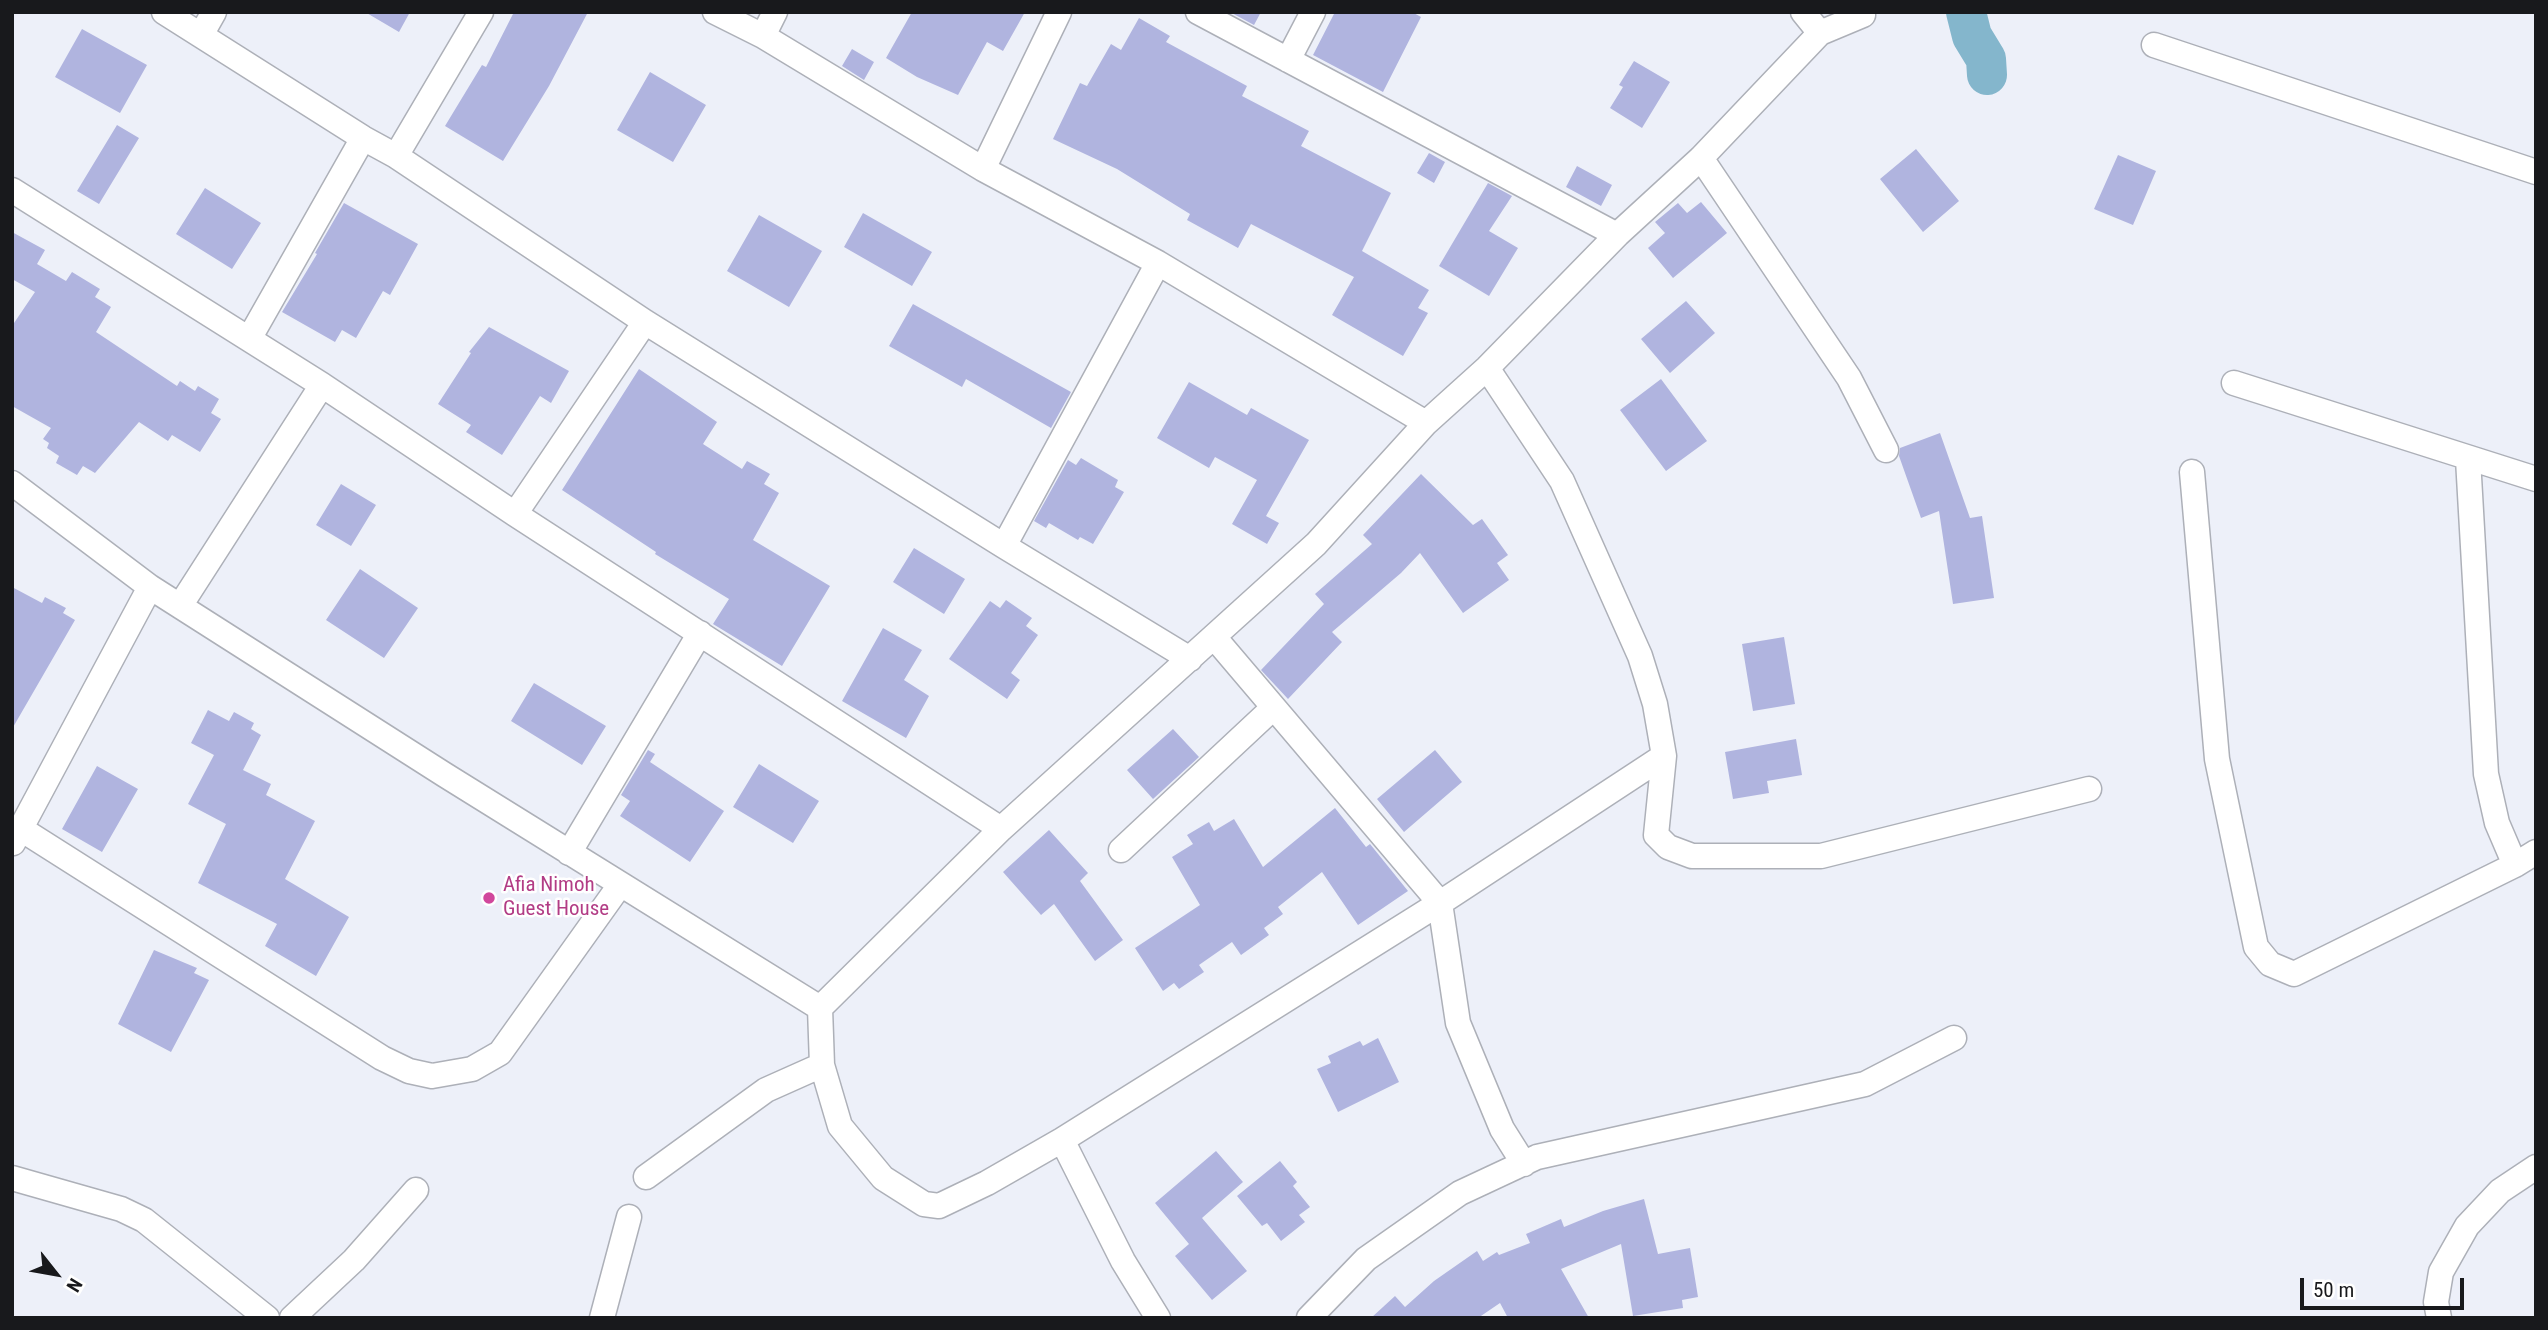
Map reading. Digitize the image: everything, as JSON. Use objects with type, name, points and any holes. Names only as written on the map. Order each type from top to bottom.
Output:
[{"type":"street","points":[[164,12],[363,138],[396,156],[645,322],[1189,659]]},
{"type":"street","points":[[201,35],[214,12]]},
{"type":"street","points":[[396,156],[481,12]]},
{"type":"street","points":[[715,12],[763,36],[983,169],[1158,263],[1426,423]]},
{"type":"street","points":[[763,36],[775,12]]},
{"type":"street","points":[[983,169],[1059,12]]},
{"type":"street","points":[[1198,12],[1617,235]]},
{"type":"street","points":[[1288,60],[1313,12]]},
{"type":"street","points":[[1803,12],[1820,33]]},
{"type":"street","points":[[1664,756],[1440,903],[1062,1140],[987,1183],[939,1206],[924,1204],[883,1178],[840,1126],[822,1065],[820,1009],[1001,829],[1316,544],[1426,423],[1487,368],[1617,235],[1701,158],[1820,33],[1863,15]]},
{"type":"street","points":[[2154,45],[2536,173]]},
{"type":"street","points":[[248,339],[363,138]]},
{"type":"street","points":[[1701,158],[1849,378],[1886,450]]},
{"type":"street","points":[[12,190],[322,385],[515,514],[1001,829]]},
{"type":"street","points":[[1004,546],[1158,263]]},
{"type":"street","points":[[515,514],[645,322]]},
{"type":"street","points":[[1487,368],[1562,481],[1640,656],[1655,704],[1664,756],[1656,835],[1668,847],[1692,856],[1821,856],[2088,789]]},
{"type":"street","points":[[2234,383],[2536,479]]},
{"type":"street","points":[[180,606],[322,385]]},
{"type":"street","points":[[2192,472],[2217,759],[2256,947],[2270,964],[2294,974],[2526,859],[2497,823],[2486,774],[2468,459]]},
{"type":"street","points":[[12,483],[150,587],[820,1009]]},
{"type":"street","points":[[150,587],[16,836],[382,1058],[409,1071],[432,1076],[472,1069],[500,1053],[620,885]]},
{"type":"street","points":[[569,853],[700,633]]},
{"type":"street","points":[[1214,637],[1440,903],[1458,1023],[1497,1119],[1524,1164]]},
{"type":"street","points":[[1121,850],[1273,708]]},
{"type":"street","points":[[1309,1318],[1366,1259],[1461,1193],[1537,1157],[1864,1084],[1954,1038]]},
{"type":"street","points":[[646,1177],[766,1090],[822,1065]]},
{"type":"street","points":[[1062,1140],[1124,1261],[1158,1318]]},
{"type":"street","points":[[2439,1318],[2436,1303],[2441,1272],[2467,1226],[2500,1191],[2536,1167]]},
{"type":"street","points":[[12,1178],[121,1209],[144,1220],[267,1318]]},
{"type":"street","points":[[292,1318],[354,1260],[416,1190]]},
{"type":"street","points":[[602,1318],[629,1217]]},
{"type":"building","points":[[365,12],[410,12],[399,32]]},
{"type":"building","points":[[514,12],[588,12],[549,86],[503,161],[445,126],[482,65],[486,67]]},
{"type":"building","points":[[912,12],[1025,12],[1003,51],[987,42],[958,95],[917,77],[886,58]]},
{"type":"building","points":[[1230,12],[1261,12],[1254,25]]},
{"type":"building","points":[[1335,12],[1412,12],[1421,17],[1383,92],[1313,55]]},
{"type":"building","points":[[1139,18],[1170,36],[1166,42],[1247,86],[1242,96],[1309,131],[1301,146],[1391,193],[1362,251],[1429,290],[1418,308],[1428,313],[1403,356],[1332,315],[1354,277],[1251,224],[1238,248],[1187,220],[1190,214],[1117,169],[1053,139],[1080,83],[1087,86],[1111,44],[1121,50]]},
{"type":"building","points":[[82,29],[147,65],[120,113],[55,77]]},
{"type":"building","points":[[852,49],[874,62],[864,80],[842,66]]},
{"type":"building","points":[[1634,61],[1670,82],[1642,128],[1610,108],[1623,87],[1619,85]]},
{"type":"building","points":[[650,72],[706,105],[673,162],[617,130]]},
{"type":"building","points":[[117,125],[139,138],[99,204],[77,191]]},
{"type":"building","points":[[1916,149],[1959,201],[1923,232],[1880,179]]},
{"type":"building","points":[[1429,153],[1445,162],[1434,183],[1417,173]]},
{"type":"building","points":[[2118,155],[2156,171],[2133,225],[2094,209]]},
{"type":"building","points":[[1577,166],[1612,185],[1601,206],[1566,187]]},
{"type":"building","points":[[1488,183],[1512,196],[1489,231],[1518,248],[1489,296],[1439,266]]},
{"type":"building","points":[[205,188],[261,223],[232,269],[176,234]]},
{"type":"building","points":[[1701,202],[1727,233],[1673,278],[1648,248],[1665,233],[1655,222],[1678,203],[1687,213]]},
{"type":"building","points":[[344,203],[418,244],[390,295],[383,291],[356,338],[342,330],[335,342],[282,312]]},
{"type":"building","points":[[863,213],[932,252],[912,286],[844,247]]},
{"type":"building","points":[[759,215],[822,251],[789,307],[727,271]]},
{"type":"building","points":[[12,232],[45,250],[37,264],[66,281],[72,272],[100,289],[95,297],[111,307],[96,332],[177,386],[180,381],[195,391],[198,386],[219,399],[211,413],[221,419],[200,452],[172,435],[168,441],[139,422],[95,473],[83,466],[77,475],[56,463],[59,456],[47,448],[49,443],[43,439],[51,428],[12,406],[12,326],[35,292],[12,279]]},
{"type":"building","points":[[1686,301],[1715,333],[1670,373],[1641,339]]},
{"type":"building","points":[[913,304],[1071,392],[1051,428],[966,379],[962,387],[889,346]]},
{"type":"building","points":[[489,327],[569,371],[551,403],[540,396],[502,455],[466,432],[471,425],[438,404],[471,353],[469,352]]},
{"type":"building","points":[[639,369],[717,422],[703,444],[742,469],[747,461],[770,474],[764,484],[779,493],[753,540],[830,586],[782,666],[713,624],[729,599],[655,554],[656,552],[562,490]]},
{"type":"building","points":[[1661,379],[1707,441],[1666,471],[1620,410]]},
{"type":"building","points":[[1189,382],[1247,415],[1251,408],[1309,440],[1266,516],[1279,523],[1267,544],[1232,524],[1257,480],[1215,457],[1209,468],[1157,438]]},
{"type":"building","points":[[1940,433],[1970,518],[1982,516],[1994,598],[1953,604],[1939,511],[1921,518],[1899,456],[1900,448]]},
{"type":"building","points":[[1081,458],[1118,480],[1115,487],[1124,492],[1093,544],[1080,537],[1078,540],[1049,523],[1046,528],[1034,521],[1068,460],[1076,465]]},
{"type":"building","points":[[1421,474],[1473,525],[1482,519],[1508,555],[1497,563],[1509,580],[1463,613],[1420,553],[1401,573],[1332,632],[1342,642],[1288,699],[1261,670],[1324,604],[1315,594],[1372,544],[1363,535]]},
{"type":"building","points":[[341,484],[376,505],[351,546],[316,525]]},
{"type":"building","points":[[914,548],[965,579],[944,614],[893,582]]},
{"type":"building","points":[[360,569],[418,608],[384,658],[326,620]]},
{"type":"building","points":[[12,587],[42,603],[45,597],[66,608],[63,613],[75,620],[12,729]]},
{"type":"building","points":[[1006,600],[1032,618],[1026,626],[1038,635],[1011,673],[1020,680],[1007,699],[949,659],[990,601],[1000,608]]},
{"type":"building","points":[[883,628],[922,650],[904,680],[929,696],[906,738],[842,701]]},
{"type":"building","points":[[1784,637],[1795,704],[1753,711],[1742,644]]},
{"type":"building","points":[[534,683],[606,726],[582,765],[511,721]]},
{"type":"building","points":[[208,710],[229,721],[234,712],[254,723],[251,729],[261,735],[243,770],[271,784],[266,795],[315,821],[285,879],[349,917],[316,976],[265,946],[277,924],[198,883],[226,824],[188,804],[214,755],[191,743]]},
{"type":"building","points":[[1173,729],[1199,757],[1153,799],[1127,770]]},
{"type":"building","points":[[1796,739],[1802,775],[1767,781],[1769,793],[1733,799],[1725,752]]},
{"type":"building","points":[[648,750],[655,754],[650,762],[724,811],[690,862],[620,816],[630,801],[621,795]]},
{"type":"building","points":[[1435,750],[1462,782],[1404,832],[1377,799]]},
{"type":"building","points":[[759,764],[819,801],[793,843],[733,807]]},
{"type":"building","points":[[97,766],[138,789],[102,852],[62,829]]},
{"type":"building","points":[[1335,808],[1366,847],[1370,844],[1408,891],[1358,925],[1322,872],[1278,907],[1283,914],[1264,928],[1269,935],[1241,955],[1232,942],[1199,965],[1204,972],[1179,989],[1174,983],[1163,991],[1135,948],[1200,905],[1172,857],[1193,844],[1187,835],[1209,822],[1214,831],[1234,819],[1263,867]]},
{"type":"building","points":[[1049,830],[1088,873],[1080,881],[1123,940],[1095,961],[1054,904],[1041,915],[1003,872]]},
{"type":"building","points":[[154,950],[197,968],[194,973],[209,980],[171,1052],[118,1024]]},
{"type":"building","points":[[1378,1038],[1399,1082],[1338,1112],[1317,1069],[1331,1063],[1328,1056],[1360,1041],[1363,1046]]},
{"type":"building","points":[[1216,1151],[1243,1182],[1202,1218],[1247,1271],[1212,1300],[1175,1256],[1189,1244],[1155,1203]]},
{"type":"building","points":[[1280,1161],[1297,1182],[1293,1186],[1310,1207],[1299,1215],[1305,1222],[1281,1241],[1267,1223],[1262,1226],[1237,1196]]},
{"type":"building","points":[[1644,1199],[1658,1254],[1690,1248],[1698,1297],[1682,1300],[1683,1308],[1633,1316],[1621,1244],[1561,1269],[1589,1318],[1508,1318],[1500,1303],[1478,1318],[1371,1318],[1395,1296],[1405,1307],[1434,1281],[1477,1251],[1483,1261],[1497,1252],[1499,1255],[1530,1243],[1526,1234],[1561,1219],[1564,1227],[1603,1211]]},
{"type":"waterway","points":[[1966,12],[1972,36],[1986,59],[1987,75]]},
{"type":"place","name":"Afia Nimoh Guest House","points":[[489,898]]}]
